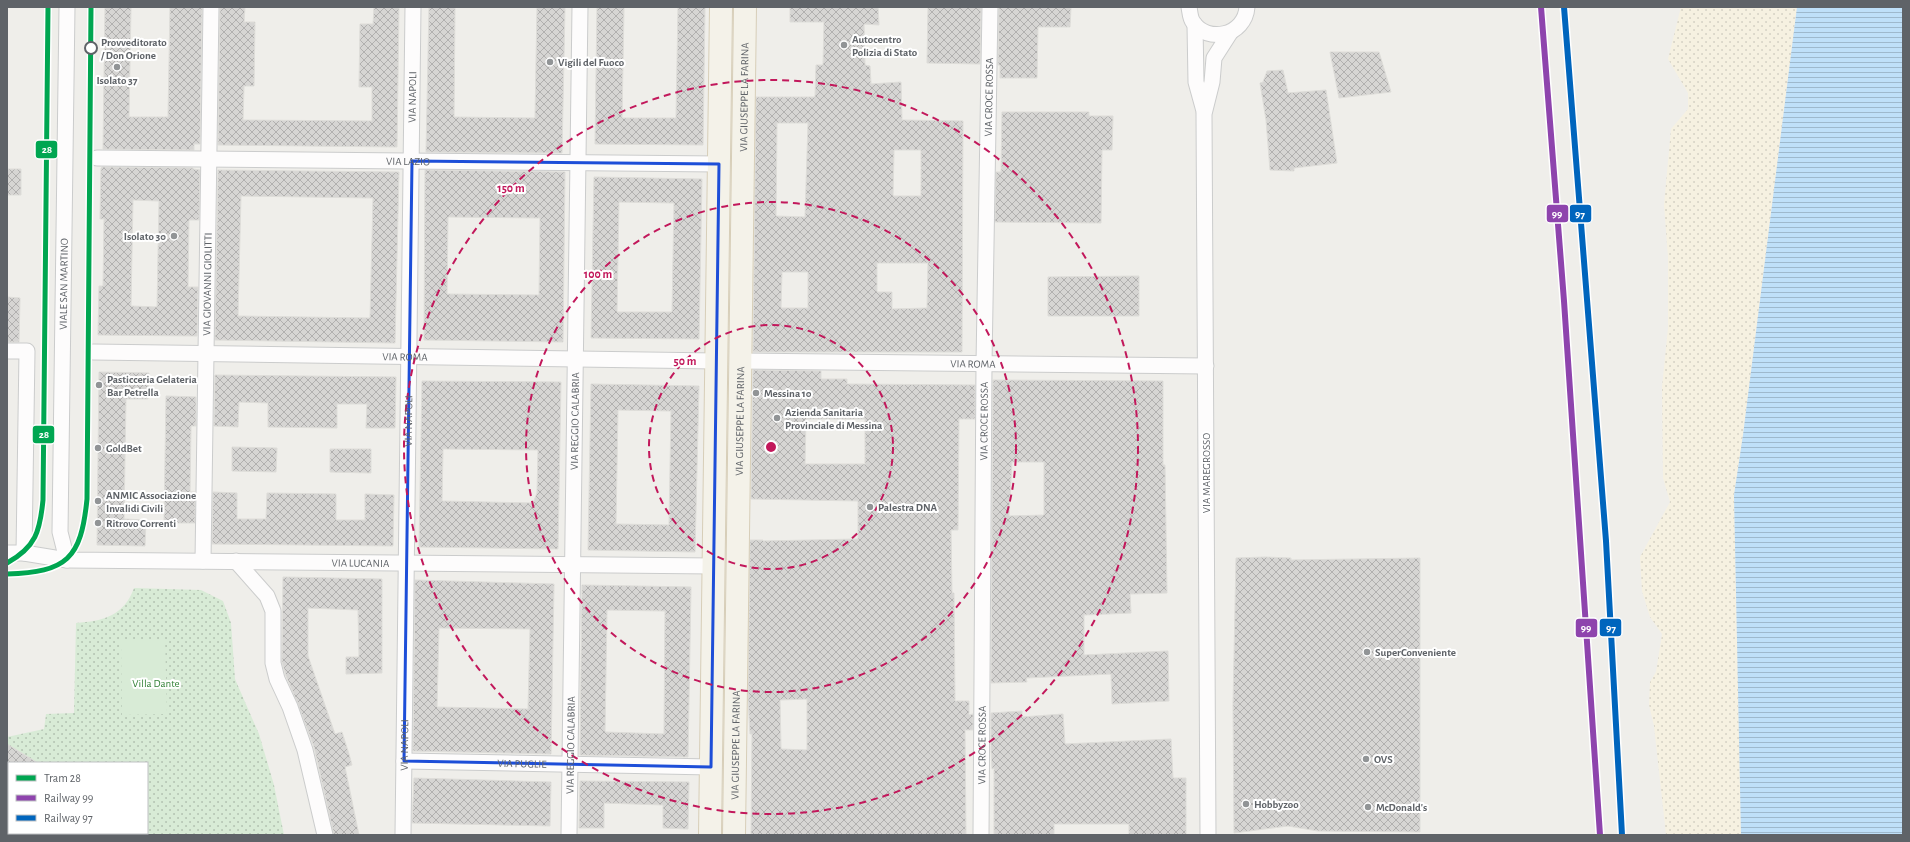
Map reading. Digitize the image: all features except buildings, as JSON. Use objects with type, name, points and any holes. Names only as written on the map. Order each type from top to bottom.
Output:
[{"type":"main road","points":[[710,835],[721,7]]},
{"type":"main road","name":"VIA GIUSEPPE LA FARINA","points":[[734,835],[745,7]]},
{"type":"street","name":"VIALE SAN MARTINO","points":[[66,560],[60,532],[67,7]]},
{"type":"street","name":"VIA GIOVANNI GIOLITTI","points":[[203,560],[211,7]]},
{"type":"street","name":"VIA NAPOLI","points":[[403,835],[413,7]]},
{"type":"street","name":"VIA REGGIO CALABRIA","points":[[569,835],[580,7]]},
{"type":"street","name":"VIA CROCE ROSSA","points":[[981,835],[984,364],[990,7]]},
{"type":"street","points":[[1188,7],[1190,16],[1195,25],[1196,82],[1204,111]]},
{"type":"street","points":[[1204,111],[1212,82],[1214,58],[1230,33],[1243,21],[1247,7]]},
{"type":"street","points":[[1195,25],[1212,33],[1230,33]]},
{"type":"street","name":"VIA MAREGROSSO","points":[[1204,111],[1208,835]]},
{"type":"street","name":"VIA LAZIO","points":[[97,158],[719,164]]},
{"type":"street","points":[[7,351],[27,351],[24,553]]},
{"type":"street","name":"VIA ROMA","points":[[93,352],[716,361]]},
{"type":"street","name":"VIA ROMA","points":[[740,361],[1206,366]]},
{"type":"street","name":"VIA LUCANIA","points":[[7,553],[24,553],[66,560],[203,560],[714,566]]},
{"type":"street","points":[[236,561],[267,596],[273,611],[273,663],[305,750],[325,835]]},
{"type":"street","name":"VIA PUGLIE","points":[[404,761],[711,767]]},
{"type":"highlighted area","points":[[412,161],[719,164],[711,767],[404,761]]},
{"type":"green space","name":"Villa Dante","points":[[134,588],[201,590],[223,601],[231,623],[235,679],[259,734],[274,785],[284,835],[7,835],[7,737],[44,729],[46,714],[74,713],[76,623],[95,621],[104,618],[118,611],[125,605]]},
{"type":"green space","points":[[165,640],[167,714],[122,715],[121,641]]},
{"type":"sand","points":[[1681,7],[1797,7],[1743,435],[1734,495],[1741,835],[1666,835],[1654,726],[1649,705],[1650,682],[1656,672],[1662,634],[1650,617],[1642,591],[1640,557],[1670,502],[1663,478],[1662,387],[1668,328],[1668,257],[1664,205],[1671,129],[1688,109],[1688,93],[1668,59]]},
{"type":"water","points":[[1797,7],[1903,7],[1903,835],[1741,835],[1734,495],[1743,435]]},
{"type":"tram line","name":"28","points":[[7,563],[24,551],[35,537],[40,521],[43,500],[48,7]]},
{"type":"tram line","name":"28","points":[[7,574],[44,570],[57,565],[67,558],[75,549],[80,536],[87,499],[91,7]]},
{"type":"rail line","name":"99","points":[[1541,7],[1564,301],[1600,835]]},
{"type":"rail line","name":"97","points":[[1564,7],[1606,541],[1622,835]]},
{"type":"place","name":"Autocentro Polizia di Stato","points":[[844,45]]},
{"type":"place","name":"Provveditorato / Don Orione","points":[[91,48]]},
{"type":"place","name":"Vigili del Fuoco","points":[[550,62]]},
{"type":"place","name":"Isolato 37","points":[[117,67]]},
{"type":"place","name":"Isolato 30","points":[[174,236]]},
{"type":"place","name":"Pasticceria Gelateria Bar Petrella","points":[[99,385]]},
{"type":"place","name":"Messina 10","points":[[756,393]]},
{"type":"place","name":"Azienda Sanitaria Provinciale di Messina","points":[[777,418]]},
{"type":"place","name":"GoldBet","points":[[98,448]]},
{"type":"place","name":"ANMIC Associazione Invalidi Civili","points":[[98,501]]},
{"type":"place","name":"Palestra DNA","points":[[870,507]]},
{"type":"place","name":"Ritrovo Correnti","points":[[98,523]]},
{"type":"place","name":"SuperConveniente","points":[[1367,652]]},
{"type":"place","name":"OVS","points":[[1366,759]]},
{"type":"place","name":"Hobbyzoo","points":[[1246,804]]},
{"type":"place","name":"McDonald's","points":[[1368,807]]}]
